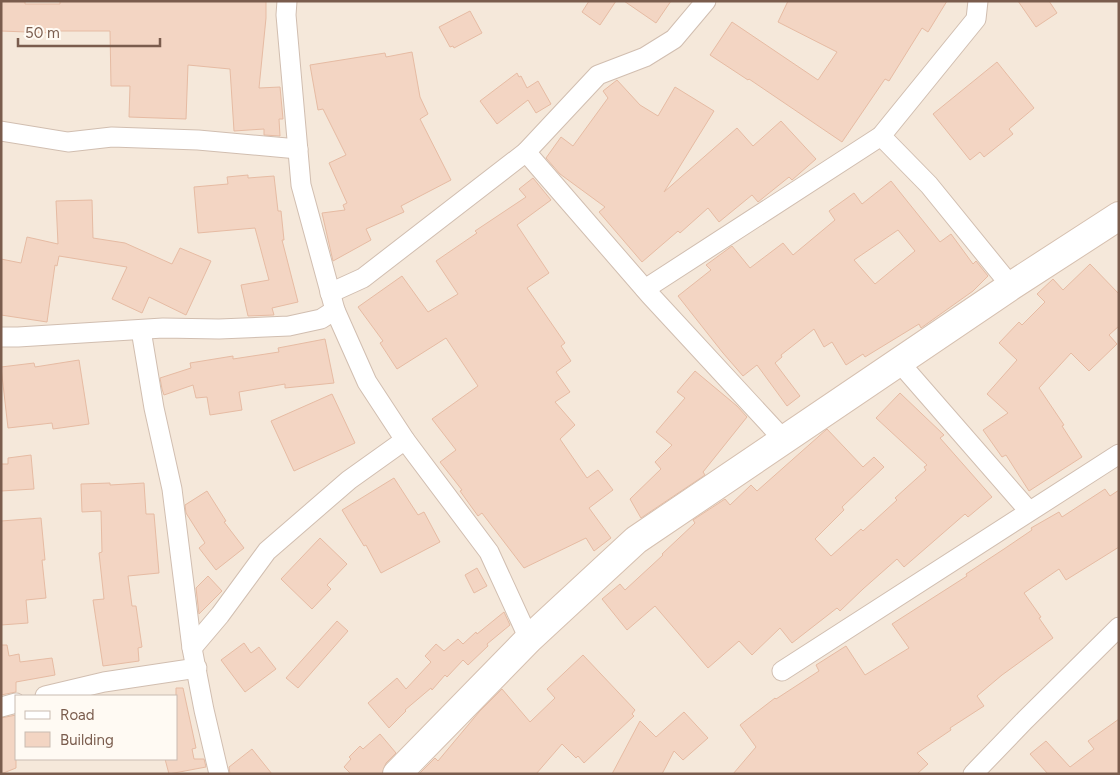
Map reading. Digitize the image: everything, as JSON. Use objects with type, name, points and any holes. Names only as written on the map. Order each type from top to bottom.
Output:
[{"type":"street","points":[[287,1],[286,16],[301,185],[333,301],[367,382],[405,440],[488,552],[528,639]]},
{"type":"street","points":[[1,337],[163,328],[219,329],[289,326],[321,319],[333,301],[526,152],[598,75],[645,57],[674,39],[706,1]]},
{"type":"street","points":[[645,290],[881,136],[976,19],[978,1]]},
{"type":"street","points":[[1,132],[68,142],[112,137],[198,140],[298,149]]},
{"type":"street","points":[[881,136],[929,185],[1011,286]]},
{"type":"street","points":[[526,152],[645,290],[784,440]]},
{"type":"street","points":[[397,774],[528,639],[636,540],[1011,286],[1119,216]]},
{"type":"street","points":[[141,330],[154,408],[172,489],[192,648],[219,774]]},
{"type":"street","points":[[899,362],[1029,511]]},
{"type":"street","points":[[192,648],[220,615],[267,551],[349,480],[405,440]]},
{"type":"street","points":[[782,671],[1119,454]]},
{"type":"street","points":[[973,774],[1024,720],[1119,627]]},
{"type":"street","points":[[49,695],[104,682],[197,668]]},
{"type":"street","points":[[1,707],[15,703]]},
{"type":"shaded area","points":[[1,1],[1119,1],[1119,774],[1,774]]},
{"type":"building","points":[[1,1],[25,1],[25,4],[60,4],[60,1],[266,1],[259,88],[280,87],[283,119],[279,119],[280,136],[264,135],[264,129],[234,131],[230,69],[188,65],[186,119],[129,117],[130,86],[111,86],[110,31],[52,31],[52,33],[1,31]]},
{"type":"building","points":[[589,1],[616,1],[600,25],[582,12]]},
{"type":"building","points":[[624,1],[671,1],[656,23]]},
{"type":"building","points":[[788,1],[947,1],[928,32],[922,28],[889,81],[885,79],[842,142],[710,55],[732,22],[818,80],[837,52],[778,22]]},
{"type":"building","points":[[1018,1],[1049,1],[1057,13],[1036,27]]},
{"type":"building","points":[[470,11],[482,33],[454,48],[453,46],[450,47],[439,27]]},
{"type":"building","points":[[412,52],[420,97],[428,114],[420,119],[451,180],[401,206],[404,212],[366,229],[371,240],[333,261],[322,213],[345,210],[343,205],[347,203],[329,163],[346,155],[323,109],[318,110],[310,65],[385,53],[386,57]]},
{"type":"building","points":[[997,62],[1034,108],[1009,129],[1013,134],[984,157],[980,152],[970,160],[933,114]]},
{"type":"building","points":[[517,73],[519,77],[521,76],[527,88],[538,81],[551,104],[536,113],[528,100],[497,124],[480,101]]},
{"type":"building","points":[[617,80],[640,105],[658,116],[675,87],[714,111],[664,192],[737,128],[753,146],[781,121],[816,159],[792,180],[789,177],[758,202],[752,195],[719,222],[708,208],[680,233],[678,231],[642,262],[599,212],[605,207],[560,174],[546,158],[561,137],[573,146],[608,98],[603,91]]},
{"type":"building","points":[[248,175],[248,178],[274,176],[278,211],[281,211],[284,240],[282,240],[298,302],[272,308],[274,315],[248,316],[241,285],[269,280],[255,228],[198,233],[194,187],[228,184],[227,177]]},
{"type":"building","points":[[533,178],[551,200],[517,225],[549,273],[527,288],[565,343],[561,346],[571,361],[556,372],[570,392],[555,402],[575,425],[560,439],[587,478],[598,470],[613,490],[589,508],[611,538],[594,551],[586,538],[524,568],[482,513],[478,516],[460,491],[462,490],[440,462],[456,450],[432,419],[478,386],[446,338],[397,369],[380,343],[383,341],[358,307],[402,276],[428,312],[458,294],[436,261],[477,233],[475,231],[526,197],[519,189]]},
{"type":"building","points":[[891,181],[940,242],[951,234],[973,264],[976,261],[988,276],[973,291],[921,328],[919,324],[865,357],[863,354],[846,365],[832,342],[824,347],[814,329],[781,355],[782,357],[775,363],[800,396],[787,406],[757,365],[743,376],[678,296],[711,270],[706,265],[732,246],[750,268],[783,243],[793,255],[835,220],[829,211],[854,193],[862,204]],"holes":[[[898,230],[915,251],[875,284],[854,260]]]},
{"type":"building","points":[[92,200],[93,238],[125,243],[172,264],[180,248],[211,261],[186,315],[149,297],[142,313],[112,299],[127,267],[59,256],[57,266],[55,265],[47,322],[1,315],[1,259],[21,263],[27,237],[58,244],[56,201]]},
{"type":"building","points":[[1090,264],[1119,294],[1119,326],[1109,335],[1117,344],[1089,371],[1071,353],[1039,388],[1064,425],[1062,426],[1082,457],[1029,491],[1006,455],[1002,457],[983,430],[1008,413],[987,394],[1017,360],[999,343],[1019,322],[1022,325],[1045,302],[1037,294],[1053,279],[1063,290]]},
{"type":"building","points":[[325,339],[334,383],[285,388],[285,384],[239,392],[242,410],[210,415],[207,397],[196,398],[193,385],[164,395],[162,389],[160,378],[191,368],[190,363],[233,356],[233,359],[279,352],[278,348]]},
{"type":"building","points":[[79,360],[89,424],[53,429],[52,423],[8,428],[1,367],[34,363],[35,367]]},
{"type":"building","points":[[695,371],[737,406],[747,417],[703,472],[705,475],[641,518],[630,499],[661,469],[655,462],[672,445],[656,432],[685,398],[677,392]]},
{"type":"building","points":[[900,393],[944,435],[940,438],[992,497],[968,517],[965,514],[904,567],[897,559],[840,611],[837,608],[792,643],[780,628],[752,655],[739,641],[708,668],[655,606],[627,630],[602,599],[620,584],[625,590],[695,523],[693,520],[725,499],[730,505],[751,485],[757,491],[827,429],[863,467],[874,457],[884,467],[842,507],[844,510],[815,539],[831,556],[861,529],[863,531],[926,470],[924,467],[927,465],[876,418]]},
{"type":"building","points":[[332,394],[355,443],[294,471],[271,421]]},
{"type":"building","points":[[31,455],[34,489],[1,491],[1,464],[8,464],[8,458]]},
{"type":"building","points":[[394,478],[418,515],[424,512],[440,542],[381,573],[366,545],[364,546],[342,510]]},
{"type":"building","points":[[110,483],[110,485],[144,483],[146,514],[154,514],[159,573],[128,576],[132,606],[136,606],[142,647],[138,648],[139,661],[103,666],[93,600],[104,599],[99,553],[102,552],[101,511],[82,512],[81,484]]},
{"type":"building","points":[[1105,489],[1110,496],[1119,490],[1119,547],[1066,580],[1059,569],[1024,593],[1053,638],[1002,675],[977,696],[984,706],[950,728],[951,730],[917,753],[928,764],[917,774],[733,774],[756,747],[740,725],[775,698],[819,671],[816,665],[846,646],[865,675],[909,648],[892,624],[967,576],[966,574],[1032,530],[1031,528],[1059,512],[1062,517]]},
{"type":"building","points":[[207,491],[226,521],[224,522],[244,548],[216,570],[199,548],[205,543],[186,513],[185,505]]},
{"type":"building","points":[[41,518],[45,560],[42,560],[46,598],[26,600],[28,623],[1,625],[1,521]]},
{"type":"building","points":[[320,538],[347,564],[327,585],[331,589],[312,609],[281,579]]},
{"type":"building","points":[[477,568],[487,586],[474,593],[465,575]]},
{"type":"building","points":[[208,576],[222,591],[199,614],[196,588]]},
{"type":"building","points":[[504,612],[510,625],[487,644],[488,646],[468,665],[463,660],[447,677],[445,675],[432,690],[431,688],[405,710],[389,728],[368,703],[397,678],[406,689],[431,662],[425,656],[436,644],[444,651],[458,639],[463,644]]},
{"type":"building","points":[[337,621],[348,631],[298,688],[286,678]]},
{"type":"building","points":[[244,643],[251,653],[259,647],[276,669],[245,692],[221,660]]},
{"type":"building","points":[[1,645],[7,645],[9,656],[19,654],[20,662],[52,658],[55,675],[16,682],[16,692],[1,695]]},
{"type":"building","points":[[583,655],[635,710],[632,714],[634,716],[584,763],[562,744],[536,774],[419,774],[435,758],[438,761],[479,712],[502,689],[530,722],[555,698],[547,689]]},
{"type":"building","points":[[176,688],[183,688],[196,748],[192,749],[194,759],[204,759],[206,767],[169,774],[165,760],[178,760],[178,695],[176,695]]},
{"type":"building","points":[[684,712],[708,738],[683,760],[674,751],[662,774],[612,774],[640,721],[656,737]]},
{"type":"building","points":[[15,715],[16,768],[1,774],[1,718]]},
{"type":"building","points":[[1119,719],[1119,774],[1048,774],[1030,754],[1046,741],[1070,767],[1094,749],[1088,741]]},
{"type":"building","points":[[380,734],[396,753],[386,763],[382,774],[351,774],[344,767],[351,759],[349,757],[360,746],[363,749]]},
{"type":"building","points":[[252,749],[272,774],[230,774],[229,767]]}]
